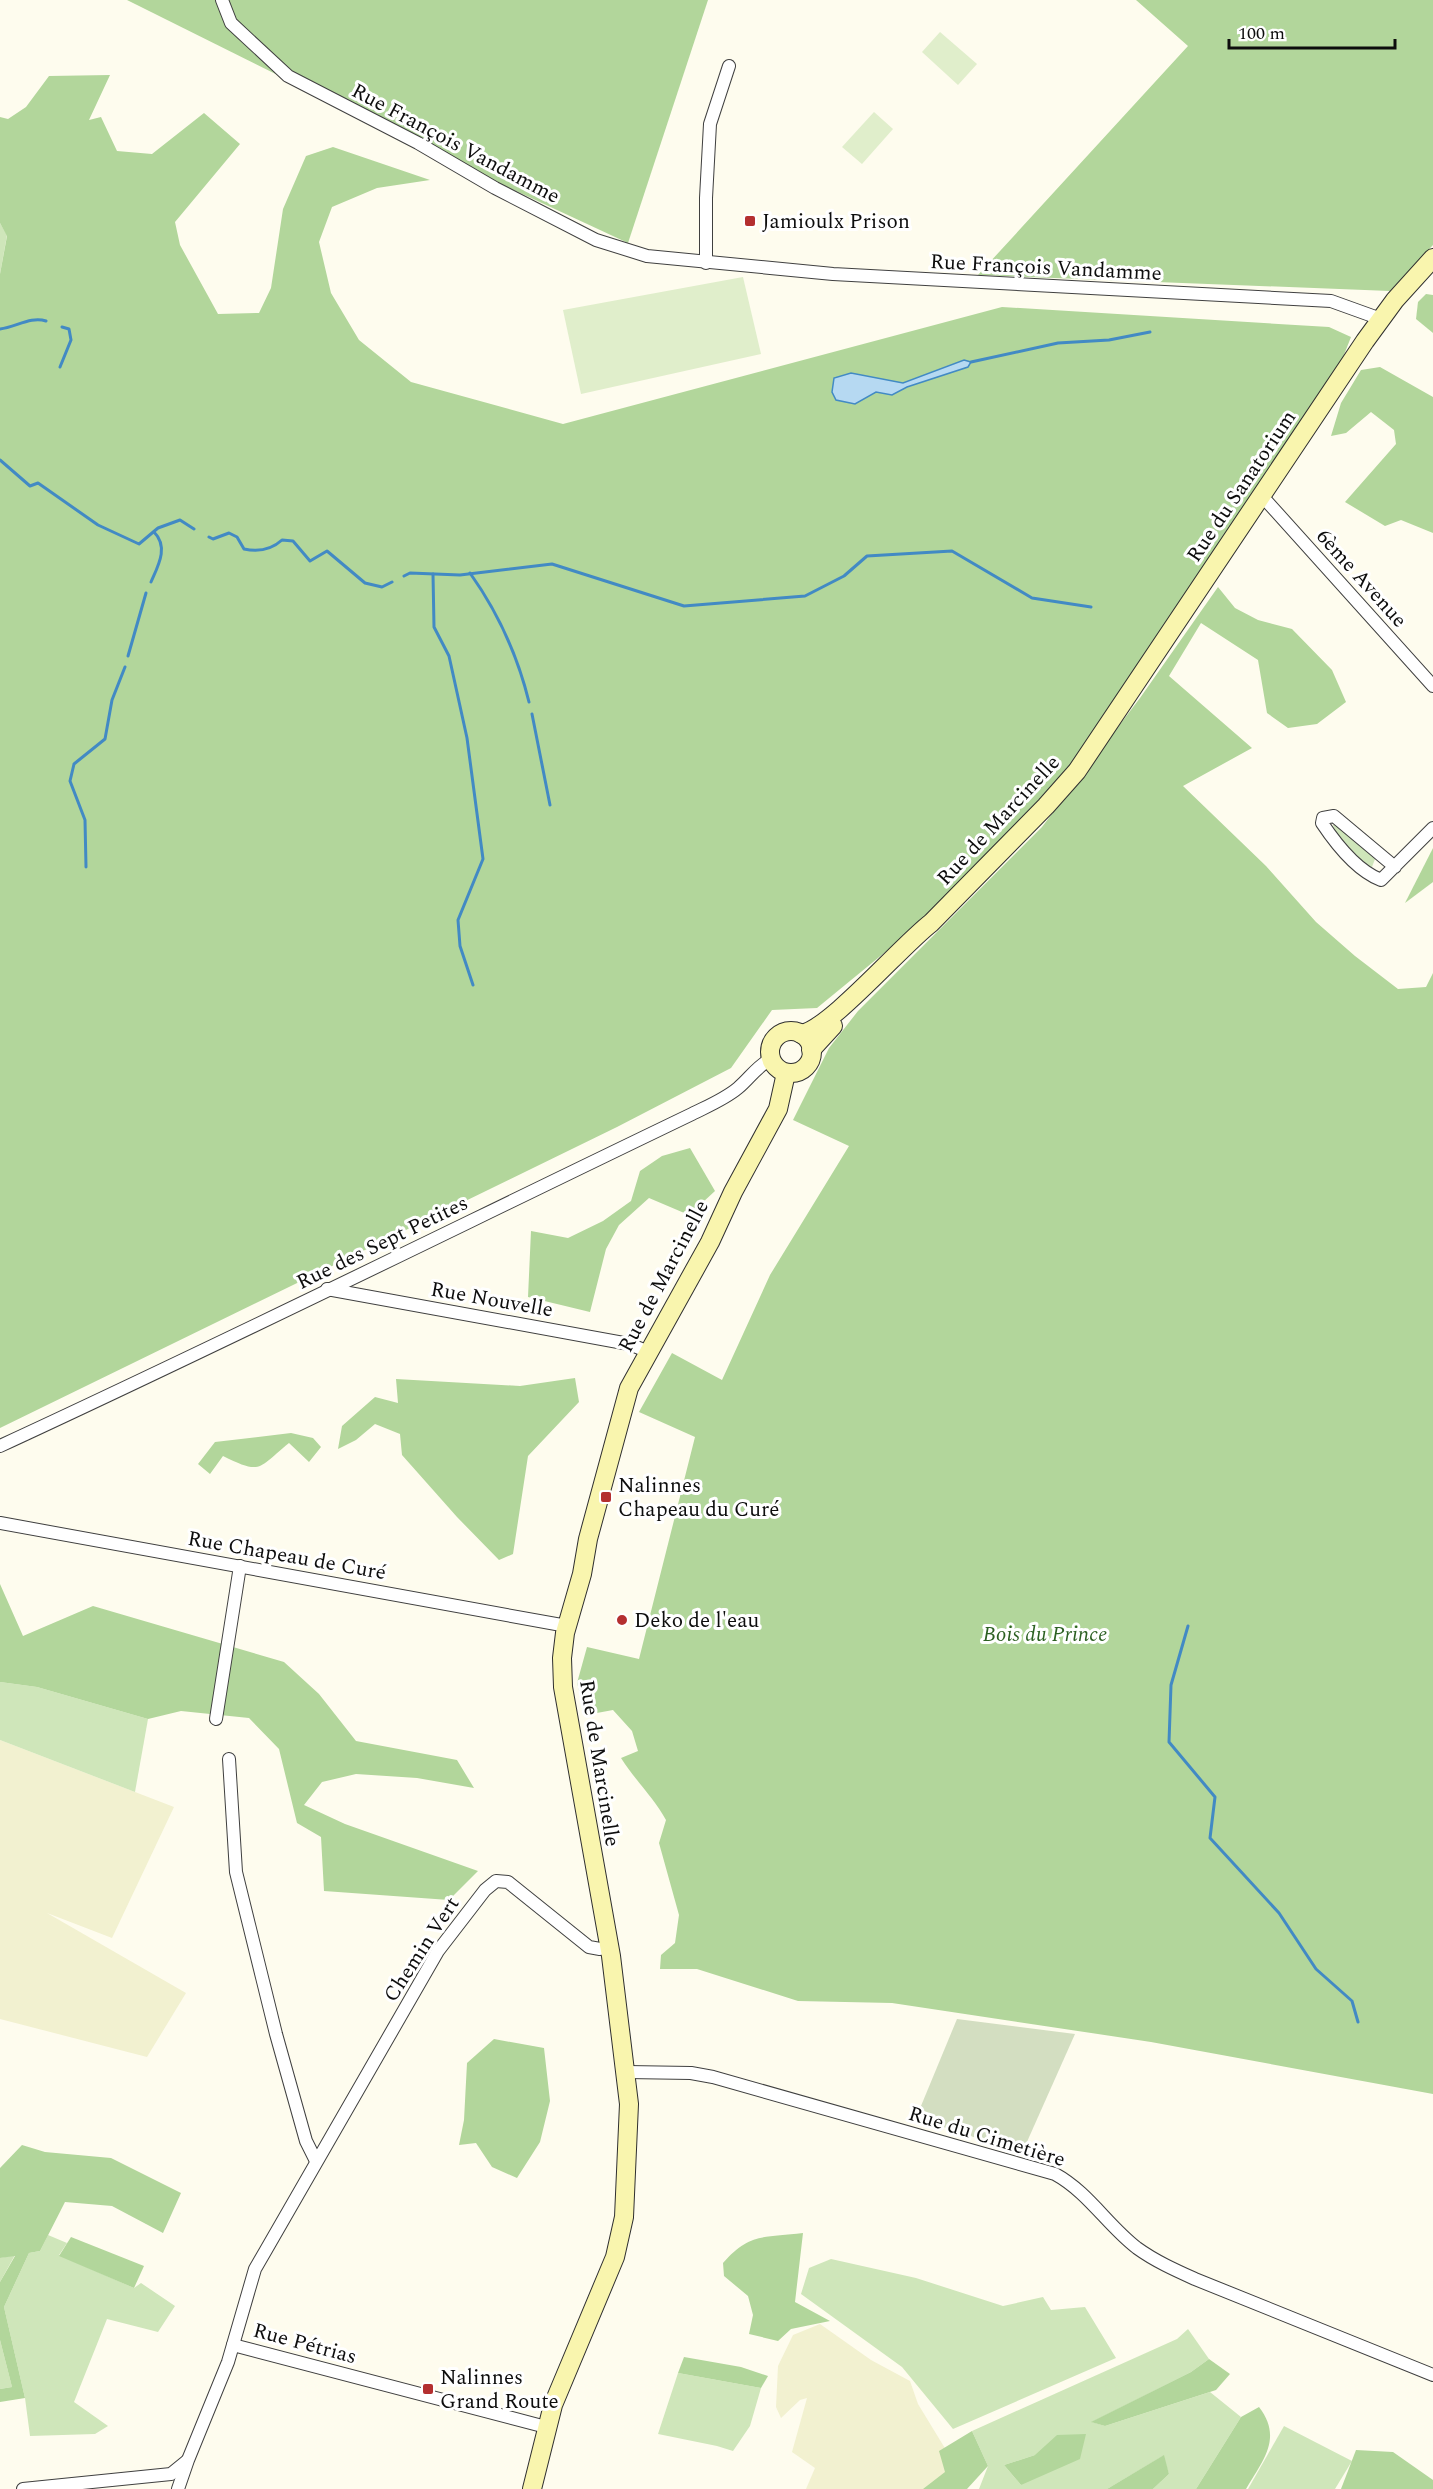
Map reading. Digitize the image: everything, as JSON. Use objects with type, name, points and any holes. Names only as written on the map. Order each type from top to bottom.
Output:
[{"type":"street","name":"Rue François Vandamme","points":[[222,0],[231,22],[288,76],[596,240],[647,256],[854,276],[1331,301],[1381,319]]},
{"type":"street","points":[[706,263],[706,198],[710,124],[729,66]]},
{"type":"street","name":"Rue du Sanatorium","points":[[1095,746],[1381,319],[1433,258]]},
{"type":"street","name":"6ème Avenue","points":[[1262,496],[1433,686]]},
{"type":"street","name":"Rue de Marcinelle","points":[[806,1042],[816,1028],[836,1013],[913,936],[931,923],[1060,792],[1095,746]]},
{"type":"street","points":[[1395,867],[1334,816],[1323,818],[1322,823],[1328,831],[1368,875],[1381,880],[1395,867],[1433,828]]},
{"type":"street","name":"Rue de Marcinelle","points":[[532,2489],[546,2427],[563,2378],[612,2263],[620,2236],[625,2211],[628,2151],[627,2073],[609,1947],[563,1687],[562,1658],[567,1626],[626,1397],[636,1374],[719,1225],[733,1192],[777,1109],[786,1073],[805,1068],[811,1056],[806,1042],[788,1032],[776,1037],[770,1049],[771,1059]]},
{"type":"street","points":[[771,1059],[779,1070],[786,1073]]},
{"type":"street","name":"Rue des Sept Petites","points":[[0,1446],[203,1352],[327,1289],[727,1096],[771,1059]]},
{"type":"street","name":"Rue Nouvelle","points":[[327,1289],[629,1344],[649,1352]]},
{"type":"street","name":"Rue Chapeau de Curé","points":[[0,1524],[567,1626]]},
{"type":"street","points":[[216,1719],[240,1566]]},
{"type":"street","points":[[229,1759],[236,1872],[245,1915],[306,2141],[316,2161]]},
{"type":"street","name":"Chemin Vert","points":[[233,2345],[255,2269],[438,1952],[490,1884],[496,1881],[508,1882],[589,1947],[600,1949],[609,1947]]},
{"type":"street","name":"Rue du Cimetière","points":[[627,2073],[691,2073],[724,2079],[1055,2174],[1076,2187],[1137,2248],[1156,2261],[1195,2279],[1433,2375]]},
{"type":"street","name":"Rue Pétrias","points":[[178,2489],[233,2345],[546,2427]]},
{"type":"street","points":[[23,2489],[171,2474],[188,2460]]},
{"type":"green space","points":[[127,0],[708,0],[628,243],[428,150]]},
{"type":"green space","points":[[1136,0],[1433,0],[1433,245],[1390,291],[978,275],[1188,46]]},
{"type":"green space","points":[[940,32],[977,64],[958,85],[922,52]]},
{"type":"green space","points":[[110,75],[89,120],[101,117],[117,151],[152,154],[204,113],[240,144],[175,222],[180,245],[218,314],[259,313],[271,288],[283,209],[306,156],[333,147],[430,180],[377,188],[332,207],[319,242],[331,293],[359,340],[411,382],[563,424],[1002,307],[1329,327],[1351,337],[1336,375],[1071,770],[928,917],[817,1008],[772,1010],[731,1068],[617,1127],[0,1428],[0,274],[7,236],[0,223],[0,117],[8,119],[26,107],[49,76]]},
{"type":"green space","points":[[874,112],[893,129],[862,164],[842,147]]},
{"type":"green space","points":[[0,223],[7,235],[0,274]]},
{"type":"green space","points":[[743,277],[761,354],[581,394],[563,310]]},
{"type":"green space","points":[[1426,294],[1433,295],[1433,333],[1416,319],[1418,302]]},
{"type":"green space","points":[[1380,367],[1433,397],[1433,533],[1401,520],[1385,526],[1345,502],[1396,444],[1394,430],[1371,412],[1346,433],[1331,436],[1341,403],[1361,370]]},
{"type":"green space","name":"Bois du Prince","points":[[1218,587],[1235,608],[1258,620],[1292,629],[1332,670],[1346,702],[1317,724],[1288,728],[1267,713],[1258,660],[1201,623],[1169,676],[1252,748],[1183,786],[1266,866],[1316,922],[1398,989],[1426,987],[1433,973],[1433,2094],[1151,2042],[892,2003],[798,2001],[697,1969],[660,1969],[661,1955],[675,1943],[679,1915],[659,1843],[666,1820],[621,1758],[638,1751],[632,1731],[613,1710],[586,1715],[577,1683],[587,1647],[639,1659],[695,1437],[639,1412],[672,1353],[722,1380],[770,1275],[849,1146],[793,1120],[829,1048],[858,1011],[1042,827],[1140,698]]},
{"type":"green space","points":[[1333,825],[1337,825],[1375,859],[1372,867],[1366,866],[1336,833]]},
{"type":"green space","points":[[1433,848],[1433,882],[1405,903]]},
{"type":"green space","points":[[690,1148],[715,1191],[689,1215],[649,1198],[619,1225],[606,1249],[590,1312],[528,1297],[531,1231],[568,1238],[603,1221],[631,1201],[640,1171],[662,1156]]},
{"type":"green space","points":[[575,1378],[579,1402],[528,1456],[513,1554],[499,1560],[402,1455],[400,1434],[375,1424],[356,1440],[338,1449],[342,1426],[375,1397],[398,1403],[396,1379],[520,1386]]},
{"type":"green space","points":[[291,1433],[313,1438],[321,1447],[309,1462],[289,1443],[259,1466],[245,1466],[223,1456],[210,1474],[198,1464],[215,1442]]},
{"type":"green space","points":[[0,1584],[23,1636],[93,1606],[284,1662],[319,1694],[356,1741],[457,1760],[474,1788],[417,1778],[356,1774],[322,1782],[304,1805],[345,1824],[478,1871],[449,1900],[324,1891],[321,1837],[297,1823],[279,1749],[249,1718],[181,1711],[148,1719],[37,1687],[0,1682]]},
{"type":"green space","points":[[0,1682],[37,1687],[148,1719],[135,1792],[0,1740]]},
{"type":"green space","points":[[0,1740],[174,1807],[112,1938],[47,1913],[186,1993],[147,2057],[0,2019]]},
{"type":"green space","points":[[957,2019],[1075,2034],[1022,2153],[916,2118]]},
{"type":"green space","points":[[494,2039],[544,2048],[550,2101],[540,2142],[517,2178],[492,2167],[476,2143],[459,2145],[464,2120],[467,2063]]},
{"type":"green space","points":[[22,2145],[45,2152],[111,2158],[181,2193],[163,2233],[112,2206],[65,2202],[40,2251],[29,2253],[4,2307],[25,2398],[0,2402],[0,2389],[12,2387],[0,2340],[0,2282],[15,2256],[0,2258],[0,2168]]},
{"type":"green space","points":[[803,2233],[795,2302],[830,2321],[791,2329],[778,2341],[749,2334],[753,2315],[748,2296],[724,2276],[723,2263],[750,2241]]},
{"type":"green space","points":[[48,2235],[67,2243],[59,2255],[134,2288],[141,2283],[175,2306],[158,2332],[107,2319],[74,2402],[108,2426],[95,2434],[30,2436],[25,2398],[4,2307],[29,2253],[40,2251]]},
{"type":"green space","points":[[71,2237],[144,2266],[134,2288],[59,2256]]},
{"type":"green space","points":[[15,2255],[0,2282],[0,2258]]},
{"type":"green space","points":[[831,2259],[916,2278],[1003,2306],[1043,2297],[1051,2310],[1085,2307],[1116,2358],[953,2429],[902,2367],[801,2294],[809,2268]]},
{"type":"green space","points":[[820,2324],[871,2360],[910,2381],[918,2404],[957,2468],[931,2489],[806,2489],[815,2468],[792,2452],[807,2398],[800,2400],[781,2418],[776,2407],[778,2366],[793,2335]]},
{"type":"green space","points":[[1188,2329],[1209,2359],[1191,2372],[1092,2422],[1105,2426],[1210,2392],[1241,2417],[1196,2489],[1153,2489],[1169,2474],[1163,2456],[1107,2489],[979,2489],[988,2466],[972,2431],[1177,2339]],"holes":[[[1035,2455],[1021,2485],[1004,2465]]]},
{"type":"green space","points":[[0,2340],[12,2387],[0,2389]]},
{"type":"green space","points":[[684,2357],[741,2367],[768,2376],[761,2388],[678,2373]]},
{"type":"green space","points":[[1209,2359],[1230,2374],[1216,2390],[1105,2426],[1091,2422],[1191,2372]]},
{"type":"green space","points":[[678,2373],[761,2388],[750,2426],[733,2451],[658,2434]]},
{"type":"green space","points":[[1259,2407],[1266,2418],[1270,2439],[1264,2458],[1246,2489],[1196,2489],[1241,2417]]},
{"type":"green space","points":[[1284,2426],[1352,2461],[1335,2489],[1248,2489]]},
{"type":"green space","points":[[972,2431],[988,2466],[967,2489],[923,2489],[945,2472],[939,2451]]},
{"type":"green space","points":[[1086,2434],[1080,2459],[1021,2485],[1004,2465],[1035,2455],[1057,2435]]},
{"type":"green space","points":[[1356,2450],[1393,2452],[1433,2480],[1433,2489],[1341,2489]]},
{"type":"green space","points":[[1164,2455],[1169,2474],[1153,2489],[1107,2489]]},
{"type":"water","points":[[964,360],[971,362],[968,367],[907,387],[892,395],[876,392],[855,404],[836,400],[832,392],[834,378],[851,373],[903,383]]},
{"type":"waterway","points":[[0,329],[29,321],[46,321]]},
{"type":"waterway","points":[[60,367],[71,340],[69,329],[62,327]]},
{"type":"waterway","points":[[971,362],[1058,343],[1109,340],[1150,332]]},
{"type":"waterway","points":[[0,460],[30,486],[38,483],[98,525],[139,544],[158,528],[180,520],[194,529]]},
{"type":"waterway","points":[[151,582],[161,557],[161,544],[154,532]]},
{"type":"waterway","points":[[209,537],[213,539],[229,533],[237,537],[244,549],[254,550],[269,548],[282,540],[293,541],[310,561],[327,551],[365,583],[382,587],[392,582]]},
{"type":"waterway","points":[[404,576],[410,573],[460,575],[552,564],[684,606],[805,596],[844,576],[867,556],[952,551],[1032,598],[1091,607]]},
{"type":"waterway","points":[[470,573],[505,635],[519,668],[529,702]]},
{"type":"waterway","points":[[433,574],[434,627],[449,656],[467,738],[483,859],[458,920],[460,946],[473,985]]},
{"type":"waterway","points":[[128,656],[146,593]]},
{"type":"waterway","points":[[86,867],[85,820],[70,781],[74,764],[105,739],[112,700],[125,667]]},
{"type":"waterway","points":[[532,714],[550,805]]},
{"type":"waterway","points":[[1188,1626],[1171,1685],[1169,1742],[1215,1797],[1210,1838],[1279,1913],[1316,1969],[1352,2001],[1358,2022]]},
{"type":"place","name":"Jamioulx Prison","points":[[750,221]]},
{"type":"place","name":"Nalinnes Chapeau du Curé","points":[[606,1497]]},
{"type":"place","name":"Deko de l'eau","points":[[622,1620]]},
{"type":"place","name":"Nalinnes Grand Route","points":[[428,2389]]}]
